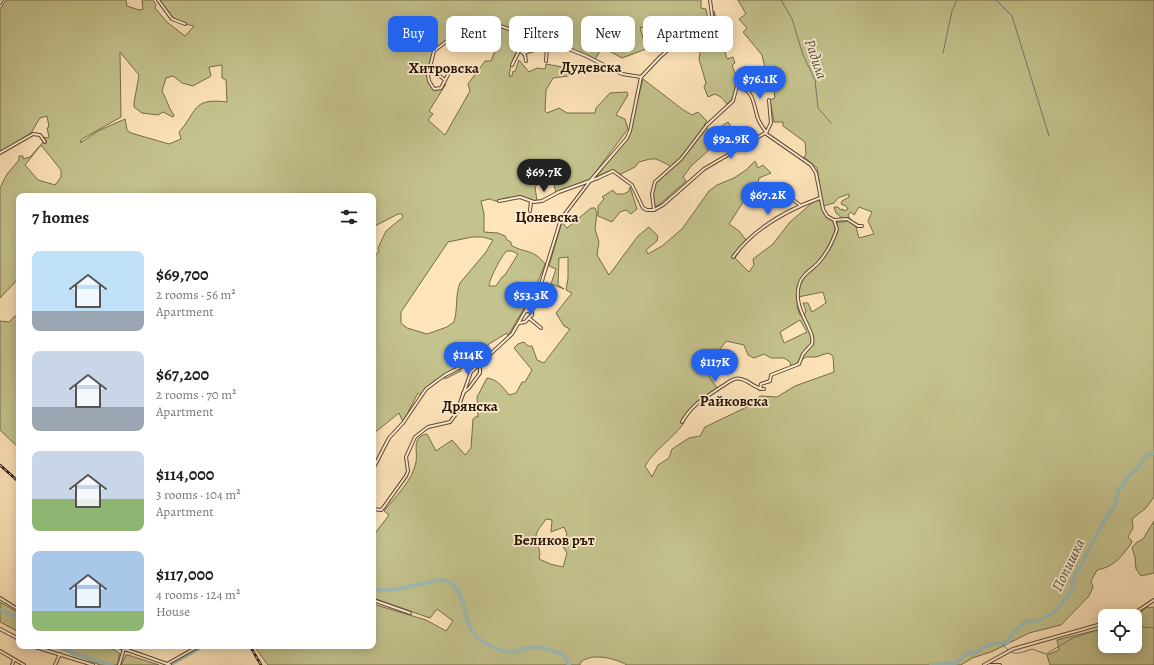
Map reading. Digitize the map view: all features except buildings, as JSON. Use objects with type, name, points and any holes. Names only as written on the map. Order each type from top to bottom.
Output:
[{"type":"street","points":[[158,0],[172,19],[185,24]]},
{"type":"street","points":[[376,509],[380,510],[383,508],[406,476],[408,471],[406,457],[415,437],[428,427],[444,424],[453,419],[471,372],[506,341],[519,323],[544,279],[559,223],[590,181],[627,138],[630,131],[641,77],[660,56],[686,34],[712,26],[713,23],[710,0]]},
{"type":"street","points":[[450,70],[441,88],[434,89],[429,81],[429,68],[434,51],[450,38],[478,23],[492,23],[509,29]]},
{"type":"street","points":[[573,51],[622,74],[641,77]]},
{"type":"street","points":[[512,65],[519,52]]},
{"type":"street","points":[[526,62],[524,53],[527,52]]},
{"type":"street","points":[[546,61],[547,52]]},
{"type":"street","points":[[429,68],[445,80]]},
{"type":"street","points":[[654,210],[652,194],[655,182],[681,159],[707,124],[733,101],[737,86],[744,88],[749,92],[759,121],[766,133],[811,165],[816,173],[824,212],[834,220],[837,229],[832,242],[820,260],[805,273],[799,284],[797,300],[801,313],[812,336],[812,344],[803,354],[799,364],[771,375],[770,381],[761,384],[760,388]]},
{"type":"street","points":[[499,201],[520,197],[531,201],[542,201],[559,192],[590,181],[611,171],[632,185],[643,208],[654,210],[663,205],[704,169],[763,133],[766,133],[771,123],[769,100]]},
{"type":"street","points":[[0,153],[33,134],[40,135],[45,142]]},
{"type":"street","points":[[789,197],[795,203],[801,205]]},
{"type":"street","points":[[733,257],[752,235],[801,205],[820,198]]},
{"type":"street","points":[[530,211],[531,201]]},
{"type":"street","points":[[834,220],[847,219],[856,225],[862,226]]},
{"type":"street","points":[[519,323],[525,322],[532,314],[530,312],[538,304]]},
{"type":"street","points":[[526,311],[530,312]]},
{"type":"street","points":[[529,318],[541,328]]},
{"type":"street","points":[[376,463],[389,438],[403,423],[426,389],[450,372],[478,361],[481,363]]},
{"type":"street","points":[[463,393],[469,388],[480,373],[481,363]]},
{"type":"street","points":[[682,422],[690,410],[698,402],[731,380],[744,380],[764,389]]},
{"type":"street","points":[[0,598],[16,608]]},
{"type":"street","points":[[1140,609],[1154,600]]},
{"type":"street","points":[[376,601],[410,613]]},
{"type":"street","points":[[986,665],[1013,649],[1098,626]]},
{"type":"street","points":[[0,629],[16,637]]},
{"type":"street","points":[[42,649],[93,665]]},
{"type":"street","points":[[119,665],[124,649],[169,664],[194,649]]},
{"type":"street","points":[[0,651],[19,664],[24,665]]},
{"type":"street","points":[[55,665],[60,654]]},
{"type":"street","points":[[12,665],[14,660]]},
{"type":"street","points":[[986,665],[1000,665]]},
{"type":"shaded area","points":[[6,0],[126,0],[127,6],[139,10],[143,9],[142,0],[153,0],[156,5],[155,8],[167,22],[185,36],[194,26],[173,18],[158,0],[701,0],[701,8],[706,9],[707,16],[643,16],[643,28],[640,27],[643,38],[643,50],[622,58],[611,52],[635,52],[635,16],[581,16],[581,52],[599,52],[595,60],[573,51],[573,16],[509,16],[509,29],[504,28],[509,30],[509,52],[517,52],[509,76],[512,76],[513,71],[515,72],[519,60],[529,72],[537,68],[545,69],[546,64],[578,70],[568,76],[553,78],[546,90],[545,111],[547,113],[559,108],[567,113],[595,113],[596,108],[610,93],[627,92],[628,95],[616,115],[625,119],[628,129],[588,182],[556,193],[552,177],[540,182],[535,187],[537,201],[515,197],[502,201],[490,199],[481,201],[484,214],[484,232],[498,233],[505,236],[507,240],[511,242],[511,245],[521,250],[533,253],[545,264],[535,289],[508,336],[507,333],[489,344],[473,363],[459,366],[458,369],[461,371],[445,379],[442,376],[421,395],[418,393],[403,422],[399,413],[376,432],[376,255],[379,251],[378,248],[386,231],[403,217],[402,214],[398,214],[376,225],[376,193],[16,193],[16,281],[0,298],[0,188],[7,174],[19,160],[19,156],[23,156],[23,159],[30,157],[44,141],[44,137],[49,137],[47,116],[40,118],[31,133],[0,153],[0,9]],"holes":[[[388,16],[438,16],[438,47],[446,41],[446,16],[501,16],[501,52],[495,52],[491,61],[485,61],[468,84],[470,91],[445,135],[428,120],[433,114],[429,111],[446,84],[439,90],[434,88],[428,78],[429,65],[434,52],[388,52]],[[120,52],[139,75],[134,107],[142,113],[158,115],[163,112],[173,117],[174,115],[162,91],[166,78],[173,76],[182,83],[193,86],[211,76],[209,67],[222,65],[222,78],[226,80],[227,102],[215,101],[201,104],[196,108],[179,132],[181,139],[169,144],[131,133],[127,130],[125,119],[98,131],[80,143],[82,139],[121,117]],[[41,145],[61,170],[61,177],[55,185],[38,180],[25,165]],[[472,237],[483,237],[493,240],[486,252],[460,283],[454,322],[447,327],[427,334],[407,328],[401,323],[401,312],[448,242]],[[507,251],[512,251],[518,254],[496,286],[489,286],[493,273]]]},
{"type":"shaded area","points":[[738,0],[1154,0],[1154,497],[1146,508],[1132,519],[1133,528],[1128,537],[1132,541],[1131,544],[1113,564],[1097,570],[1091,581],[1093,587],[1089,596],[1061,625],[1029,633],[991,652],[972,658],[961,665],[627,665],[609,658],[596,657],[585,660],[580,663],[580,665],[268,665],[256,649],[376,649],[376,605],[426,620],[446,631],[453,621],[437,609],[430,618],[376,599],[376,532],[389,515],[384,511],[403,488],[414,469],[416,462],[416,445],[419,438],[427,434],[436,451],[452,440],[465,455],[471,448],[473,419],[478,417],[477,397],[487,378],[497,382],[509,395],[516,393],[522,382],[525,382],[532,370],[514,348],[518,344],[524,342],[528,346],[532,346],[537,360],[544,363],[570,329],[564,326],[556,313],[572,293],[566,290],[568,278],[568,257],[559,258],[558,285],[564,289],[551,284],[556,269],[549,266],[562,222],[567,228],[591,208],[595,208],[597,213],[595,229],[599,242],[597,255],[609,275],[638,236],[649,227],[658,236],[657,241],[646,250],[648,254],[662,246],[682,229],[709,191],[717,185],[734,178],[746,170],[755,161],[758,168],[763,165],[771,173],[759,178],[757,189],[745,199],[729,224],[739,231],[747,241],[735,258],[749,272],[754,265],[753,259],[773,244],[790,222],[819,197],[824,214],[835,222],[834,233],[830,243],[837,231],[837,222],[845,222],[851,219],[856,227],[859,238],[874,234],[868,221],[872,212],[859,207],[854,215],[851,212],[848,215],[850,219],[843,219],[836,213],[834,207],[838,207],[841,210],[843,209],[844,211],[848,209],[846,206],[841,204],[842,201],[849,197],[849,194],[838,198],[834,203],[823,206],[817,168],[804,157],[806,154],[805,142],[783,126],[783,122],[774,122],[770,100],[775,98],[773,84],[769,84],[762,55],[743,32],[747,28],[739,19],[746,14]],"holes":[[[829,245],[820,262],[817,263]],[[823,292],[826,303],[812,312],[808,303],[803,303],[806,311],[804,316],[800,315],[797,307],[798,297]],[[800,320],[807,332],[784,343],[780,332]],[[726,341],[744,345],[748,355],[754,358],[764,354],[771,358],[784,358],[790,362],[791,367],[806,357],[816,357],[828,353],[833,356],[834,372],[795,386],[777,397],[760,396],[751,405],[705,427],[700,436],[689,438],[672,449],[669,458],[658,465],[652,477],[645,466],[649,460],[681,426],[697,403],[718,389],[710,378],[705,361],[718,352]],[[546,519],[552,520],[551,532],[564,527],[567,534],[562,545],[567,553],[563,567],[550,564],[539,559],[540,552],[536,542],[536,534]]]},
{"type":"shaded area","points":[[700,52],[725,52],[727,59],[733,57],[735,63],[732,65],[737,81],[737,90],[735,95],[727,104],[721,97],[715,94],[708,97],[704,87],[706,83],[699,59]]},
{"type":"shaded area","points":[[643,79],[692,115],[698,112],[707,121],[704,125],[711,133],[728,122],[733,130],[712,142],[708,148],[708,151],[691,166],[683,177],[686,181],[660,204],[653,208],[652,194],[654,184],[660,176],[671,167],[667,164],[656,159],[650,159],[639,162],[635,167],[621,174],[609,171],[596,177],[628,138]]},
{"type":"shaded area","points":[[630,187],[637,209],[631,214],[626,210],[620,212],[612,222],[598,216],[598,206],[604,199],[602,197],[613,190],[616,194],[624,194],[629,191]]},
{"type":"shaded area","points":[[16,316],[16,445],[0,430],[0,321],[9,322]]},
{"type":"shaded area","points":[[1154,521],[1154,573],[1141,576],[1136,569],[1135,557],[1132,548],[1136,543],[1143,539]]},
{"type":"shaded area","points":[[0,602],[16,611],[16,630],[0,622]]},
{"type":"shaded area","points":[[1147,607],[1154,607],[1154,665],[1050,665],[1047,655],[1059,650],[1057,640],[1098,630],[1098,653],[1142,653],[1142,611]]},
{"type":"shaded area","points":[[60,649],[112,649],[120,654],[117,665],[100,665]]},
{"type":"shaded area","points":[[126,655],[128,655],[159,665],[121,665]]},
{"type":"waterway","name":"Радила","points":[[781,0],[792,19],[803,55],[815,80],[818,108],[831,123]]},
{"type":"waterway","points":[[943,53],[952,11],[957,0]]},
{"type":"waterway","points":[[996,0],[1012,16],[1049,136]]},
{"type":"waterway","name":"Попишка","points":[[931,665],[956,663],[966,654],[976,652],[991,644],[1008,642],[1013,632],[1027,621],[1042,619],[1055,611],[1074,586],[1072,582],[1104,521],[1115,505],[1119,488],[1125,484],[1127,478],[1137,469],[1147,455],[1154,453]]},
{"type":"waterway","name":"Попишка","points":[[376,589],[393,589],[438,580],[451,583],[461,596],[468,623],[472,631],[482,641],[492,647],[507,652],[539,647],[564,655],[569,665]]},
{"type":"waterway","points":[[0,610],[16,617]]},
{"type":"waterway","points":[[1142,625],[1143,627],[1154,628]]},
{"type":"waterway","points":[[1001,643],[1015,653],[1032,649],[1046,654],[1073,638],[1098,630]]},
{"type":"waterway","points":[[64,649],[74,654],[112,665]]},
{"type":"waterway","name":"Попишка","points":[[173,663],[198,649]]},
{"type":"railway","points":[[0,465],[16,479]]},
{"type":"railway","points":[[252,649],[261,665]]},
{"type":"district","name":"Дудевска","points":[[591,67]]},
{"type":"district","name":"Хитровска","points":[[444,68]]},
{"type":"district","name":"Цоневска","points":[[547,217]]},
{"type":"district","name":"Райковска","points":[[734,401]]},
{"type":"district","name":"Дрянска","points":[[470,406]]},
{"type":"district","name":"Беликов рът","points":[[554,540]]}]
